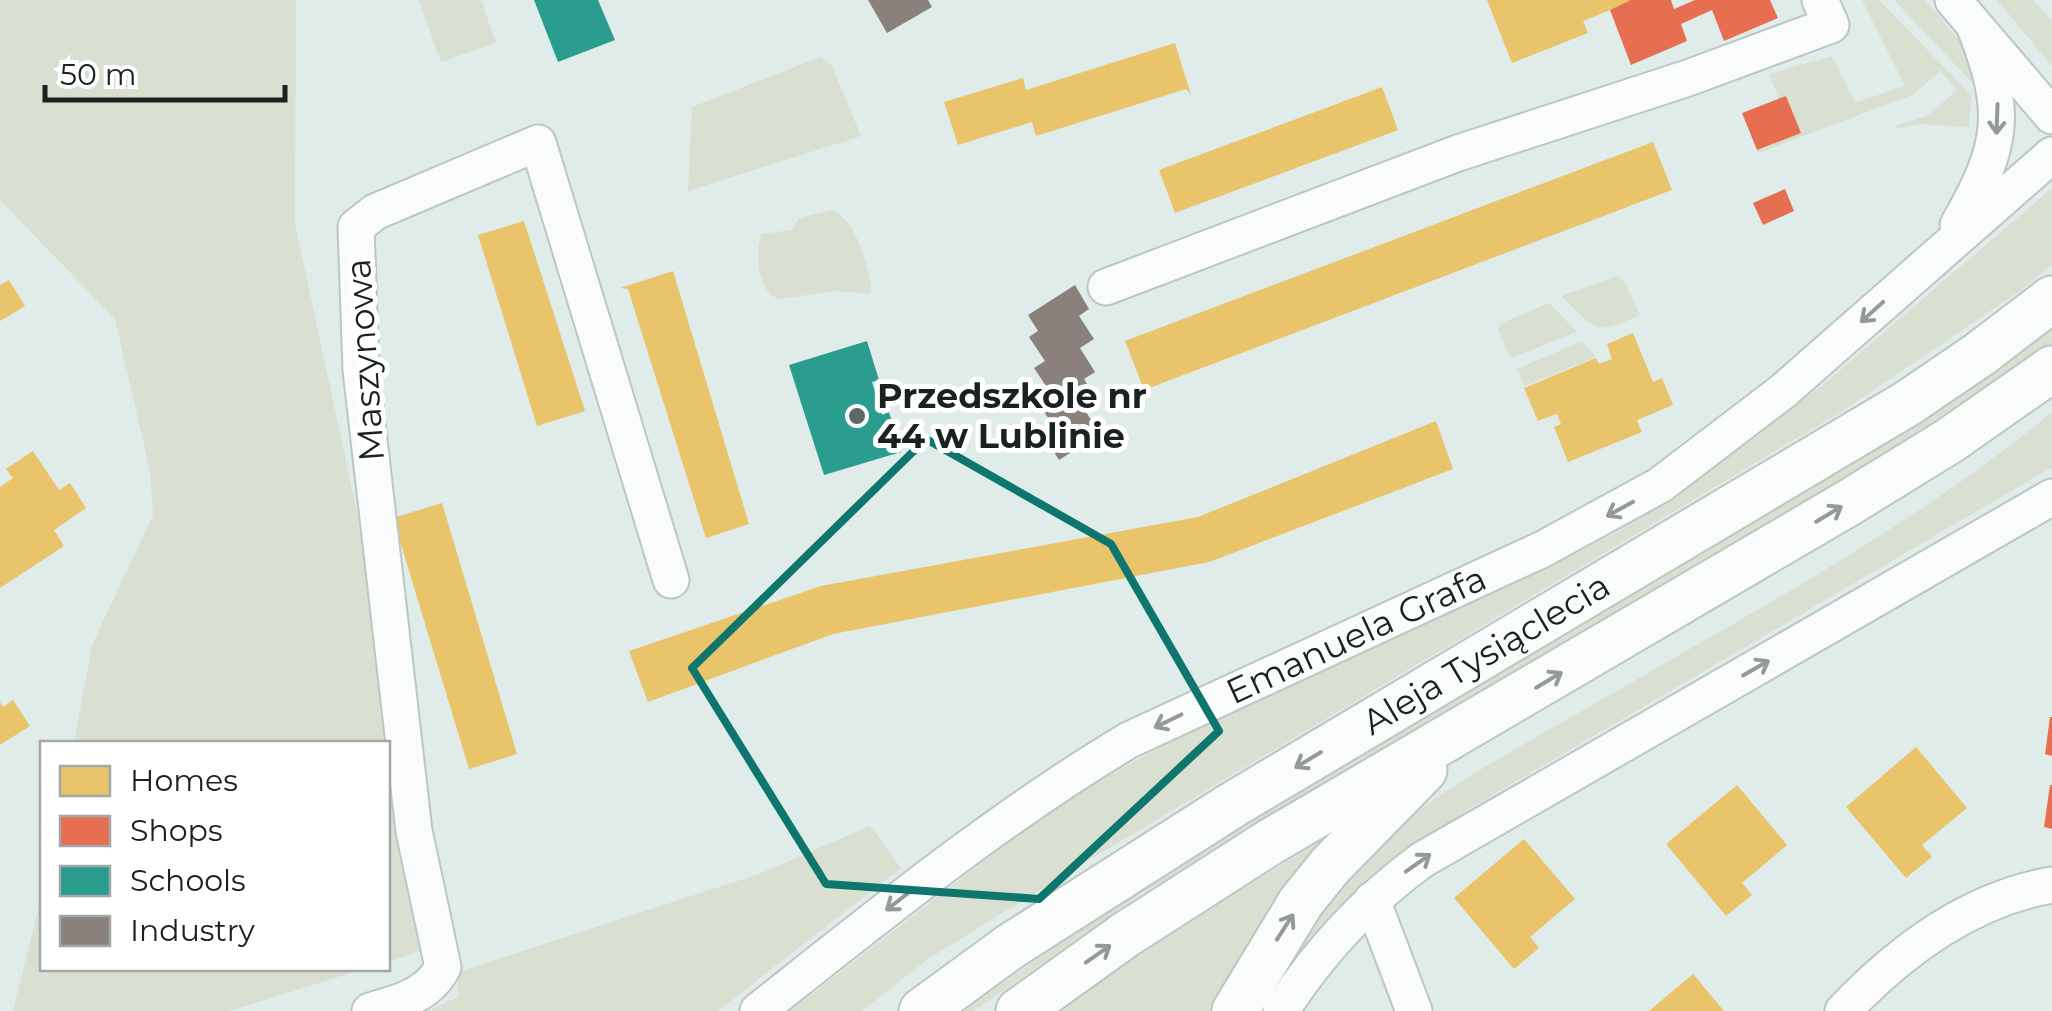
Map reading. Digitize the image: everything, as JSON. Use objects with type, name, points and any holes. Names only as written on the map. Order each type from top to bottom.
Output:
[{"type":"main road","name":"Aleja Tysiąclecia","points":[[922,1011],[1011,946],[1234,804],[1908,403],[2052,299]]},
{"type":"main road","name":"Aleja Tysiąclecia","points":[[1019,1011],[1125,934],[1207,882],[1932,451],[2052,369]]},
{"type":"main road","points":[[1235,1011],[1301,902],[1330,866],[1465,729]]},
{"type":"street","points":[[1106,287],[1458,153],[1688,78],[1832,25],[1820,0]]},
{"type":"street","points":[[1963,13],[2052,116]]},
{"type":"street","points":[[1945,248],[1976,194],[1994,151],[1997,130],[1993,73],[1963,13]]},
{"type":"street","name":"Maszynowa","points":[[370,1011],[434,985],[443,967],[414,831],[361,370],[356,227],[374,212],[538,143],[671,580]]},
{"type":"street","name":"Emanuela Grafa","points":[[758,1011],[936,871],[1055,786],[1128,740],[1544,549],[1660,485],[1782,392],[2052,155]]},
{"type":"street","points":[[1282,1011],[1294,991],[1372,900],[1450,842],[2052,497]]},
{"type":"street","points":[[1843,1011],[1937,930],[1992,901],[2052,885]]},
{"type":"street","points":[[1372,900],[1414,1011]]},
{"type":"highlighted area","points":[[926,439],[1111,544],[1219,731],[1039,899],[826,884],[692,668]]},
{"type":"shaded area","points":[[0,0],[296,0],[295,224],[365,550],[387,741],[74,741],[92,645],[153,515],[150,471],[115,319],[0,200]]},
{"type":"shaded area","points":[[419,0],[481,0],[496,43],[441,62]]},
{"type":"shaded area","points":[[1862,0],[1879,0],[1971,95],[1969,127],[1895,126],[1927,116],[1957,90],[1941,71],[1912,95],[1758,153],[1757,150],[1800,133],[1786,96],[1779,99],[1769,74],[1832,56],[1855,103],[1905,86]]},
{"type":"shaded area","points":[[1894,0],[1925,0],[1967,49],[1978,89]]},
{"type":"shaded area","points":[[1997,0],[2033,0],[2052,21],[2052,66]]},
{"type":"shaded area","points":[[821,57],[832,66],[861,136],[688,191],[692,107]]},
{"type":"shaded area","points":[[2052,188],[2052,265],[2023,289],[1841,412],[1079,866],[928,959],[862,1011],[790,1011],[1036,821],[1107,776],[1184,735],[1545,569],[1674,498],[1824,384]]},
{"type":"shaded area","points":[[832,210],[855,234],[872,291],[836,291],[779,299],[770,295],[759,266],[762,234],[791,230],[799,218]]},
{"type":"shaded area","points":[[1617,276],[1625,283],[1640,315],[1625,322],[1596,326],[1561,296]]},
{"type":"shaded area","points":[[1549,303],[1577,332],[1511,358],[1498,330],[1502,323]]},
{"type":"shaded area","points":[[2052,326],[2052,344],[1913,444],[1144,892],[974,1011],[963,1011],[1170,867],[1657,581],[1901,430]]},
{"type":"shaded area","points":[[1582,341],[1596,357],[1524,386],[1517,369]]},
{"type":"shaded area","points":[[2052,412],[2052,467],[1469,809],[1401,856],[1332,915],[1279,975],[1350,869],[1378,841],[1431,801],[1891,529]]},
{"type":"shaded area","points":[[390,757],[424,950],[390,961]]},
{"type":"shaded area","points":[[870,826],[901,868],[718,1011],[428,1011],[458,997],[458,972],[759,874]]},
{"type":"shaded area","points":[[1336,832],[1220,1011],[1059,1011],[1156,941]]},
{"type":"shaded area","points":[[40,901],[40,971],[357,971],[230,1011],[13,1011]]},
{"type":"building: Homes","points":[[1487,0],[1635,0],[1583,21],[1588,33],[1512,63]]},
{"type":"building: Homes","points":[[1175,43],[1191,95],[1186,89],[1036,136],[1032,122],[958,145],[944,102],[1023,78],[1026,90]]},
{"type":"building: Homes","points":[[1382,87],[1398,130],[1175,213],[1159,170]]},
{"type":"building: Homes","points":[[1653,142],[1672,190],[1144,390],[1125,341]]},
{"type":"building: Homes","points":[[524,221],[585,411],[537,426],[478,235]]},
{"type":"building: Homes","points":[[673,271],[749,524],[706,538],[628,289],[620,288]]},
{"type":"building: Homes","points":[[9,280],[25,306],[0,321],[0,285]]},
{"type":"building: Homes","points":[[1633,333],[1653,382],[1662,378],[1673,405],[1637,420],[1642,432],[1568,462],[1554,427],[1561,424],[1557,414],[1538,421],[1524,388],[1596,358],[1599,364],[1612,359],[1607,344]]},
{"type":"building: Homes","points":[[1436,421],[1453,469],[1209,562],[833,634],[648,702],[629,651],[821,586],[1198,517]]},
{"type":"building: Homes","points":[[33,451],[59,490],[70,483],[86,508],[54,530],[64,546],[0,588],[0,487],[13,478],[6,469]]},
{"type":"building: Homes","points":[[442,503],[517,754],[469,769],[393,518]]},
{"type":"building: Homes","points":[[13,700],[30,726],[0,745],[0,702],[3,707]]},
{"type":"building: Homes","points":[[1916,747],[1967,808],[1922,845],[1932,857],[1906,878],[1846,807]]},
{"type":"building: Homes","points":[[1737,785],[1787,845],[1742,883],[1752,895],[1726,916],[1666,844]]},
{"type":"building: Homes","points":[[1524,839],[1575,899],[1530,937],[1539,948],[1514,969],[1454,898]]},
{"type":"building: Homes","points":[[1693,974],[1724,1011],[1649,1011]]},
{"type":"building: Shops","points":[[1631,0],[1671,0],[1674,9],[1695,0],[1770,0],[1778,18],[1724,41],[1712,10],[1681,24],[1687,41],[1631,65],[1610,10]]},
{"type":"building: Shops","points":[[1786,96],[1801,133],[1757,150],[1742,113]]},
{"type":"building: Shops","points":[[1785,189],[1794,211],[1763,225],[1753,203]]},
{"type":"building: Shops","points":[[2052,717],[2052,756],[2045,754]]},
{"type":"building: Shops","points":[[2052,785],[2052,829],[2044,827]]},
{"type":"building: Schools","points":[[534,0],[598,0],[615,40],[558,62]]},
{"type":"building: Schools","points":[[867,341],[879,380],[872,382],[882,415],[889,412],[901,452],[824,475],[789,365]]},
{"type":"building: Industry","points":[[868,0],[928,0],[932,7],[887,33]]},
{"type":"building: Industry","points":[[1075,285],[1089,309],[1079,316],[1094,339],[1080,348],[1095,372],[1084,379],[1099,403],[1086,412],[1100,434],[1059,460],[1040,430],[1051,423],[1037,400],[1050,392],[1034,368],[1045,361],[1029,337],[1038,331],[1028,315]]},
{"type":"place","name":"Przedszkole nr 44 w Lublinie","points":[[857,416]]}]
